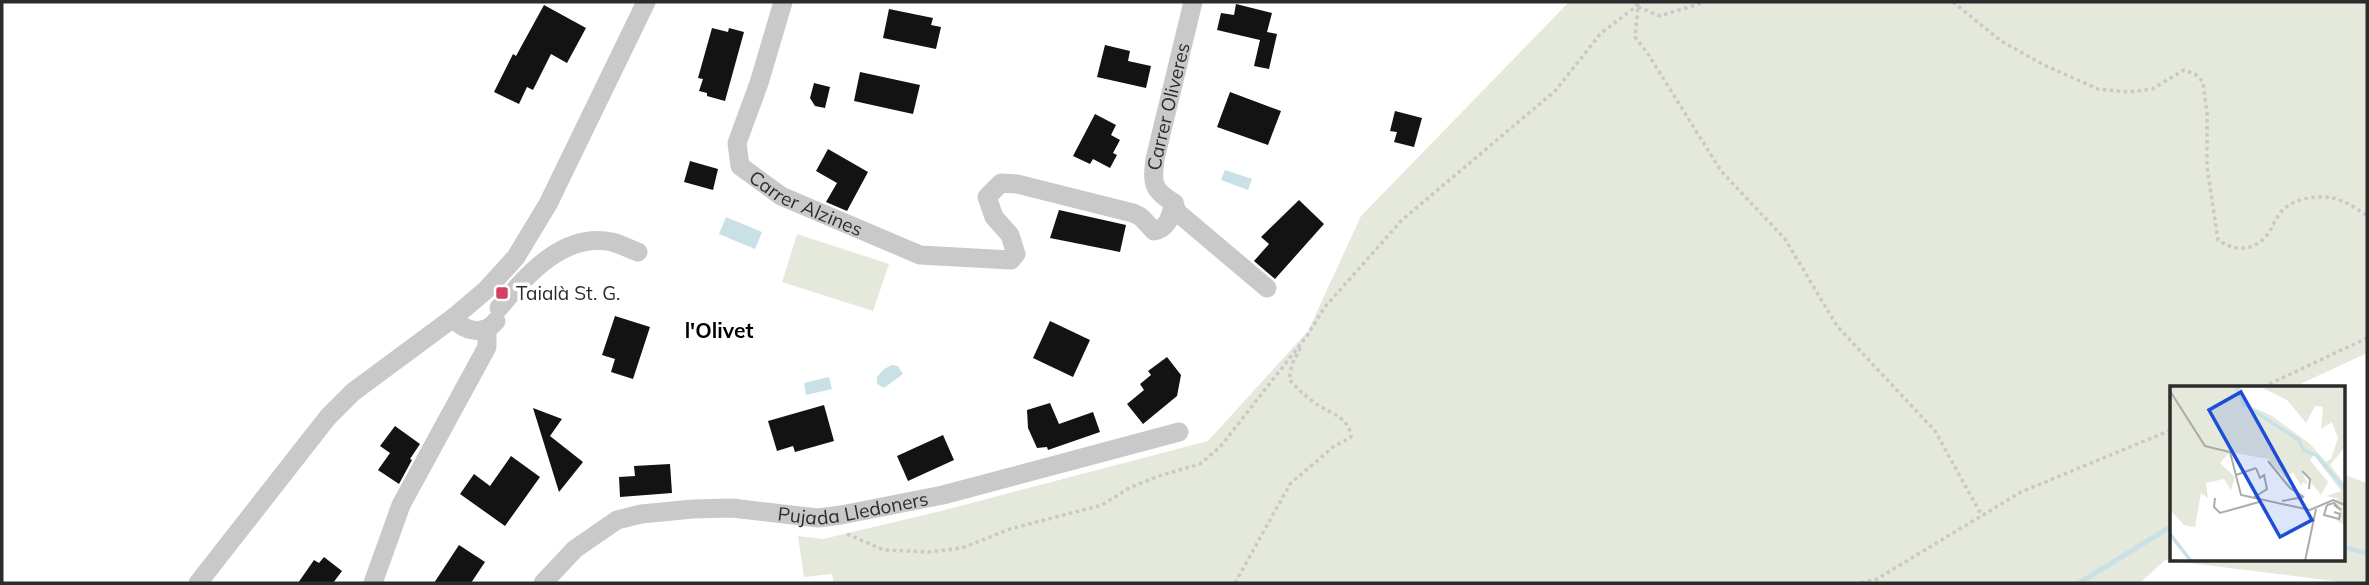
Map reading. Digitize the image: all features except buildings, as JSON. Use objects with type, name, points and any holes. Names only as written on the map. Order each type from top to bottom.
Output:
[{"type":"street","points":[[198,583],[328,417],[379,371],[453,318],[486,290],[516,257],[534,229],[646,2]]},
{"type":"street","name":"Carrer Alzines","points":[[783,2],[759,83],[737,143],[740,166],[781,195],[919,255],[1011,260],[1016,254],[1010,235],[994,217],[987,197],[1001,183],[1017,184],[1133,213],[1141,217],[1154,231],[1162,230],[1167,225],[1174,203]]},
{"type":"street","name":"Carrer Oliveres","points":[[1194,2],[1155,159],[1154,185],[1159,193],[1174,203],[1177,212],[1267,288]]},
{"type":"street","points":[[499,308],[545,259],[570,246],[612,242],[638,252]]},
{"type":"street","points":[[453,318],[464,328],[480,331],[487,329],[497,320],[499,308],[495,297],[486,290]]},
{"type":"street","points":[[373,583],[401,505],[487,347],[487,329]]},
{"type":"street","name":"Pujada Lledoners","points":[[543,583],[575,549],[617,520],[660,512],[732,508],[818,518],[943,495],[1179,432]]},
{"type":"path","points":[[1235,583],[1290,484],[1333,447],[1351,437],[1350,427],[1343,418],[1317,405],[1289,379],[1292,364],[1324,307],[1402,219],[1555,91],[1601,33],[1642,2]]},
{"type":"path","points":[[1637,4],[1660,16],[1705,2]]},
{"type":"path","points":[[1953,2],[2001,41],[2044,65],[2098,89],[2129,92],[2152,89],[2184,70],[2195,74],[2203,82],[2207,113],[2207,167],[2218,240],[2229,248],[2245,249],[2259,243],[2285,208],[2296,202],[2330,197],[2346,202],[2367,215]]},
{"type":"path","points":[[1637,4],[1635,37],[1721,171],[1785,239],[1837,326],[1935,431],[1982,516]]},
{"type":"path","points":[[818,518],[884,550],[928,552],[962,548],[1010,529],[1102,505],[1129,488],[1200,464],[1220,447],[1307,336]]},
{"type":"path","points":[[2265,386],[2367,338]]},
{"type":"path","points":[[1861,583],[1877,579],[2021,492],[2170,430]]},
{"type":"shaded area","points":[[1569,2],[2367,2],[2367,353],[2296,386],[2170,386],[2170,560],[2344,560],[2344,474],[2367,483],[2367,583],[2165,560],[2140,583],[834,583],[832,574],[804,577],[798,536],[823,539],[1208,441],[1308,331],[1361,216]]},
{"type":"shaded area","points":[[797,234],[889,264],[873,311],[782,282]]},
{"type":"water","points":[[1225,170],[1252,179],[1248,190],[1221,180]]},
{"type":"water","points":[[726,217],[762,232],[755,249],[719,234]]},
{"type":"water","points":[[892,365],[898,366],[903,374],[884,388],[877,384],[877,377]]},
{"type":"water","points":[[829,377],[832,389],[806,395],[804,383]]},
{"type":"waterway","points":[[2079,583],[2170,529]]},
{"type":"waterway","points":[[2344,547],[2367,553]]},
{"type":"place","name":"Taialà St. G.","points":[[502,293]]},
{"type":"district","name":"l'Olivet","points":[[719,330]]}]
